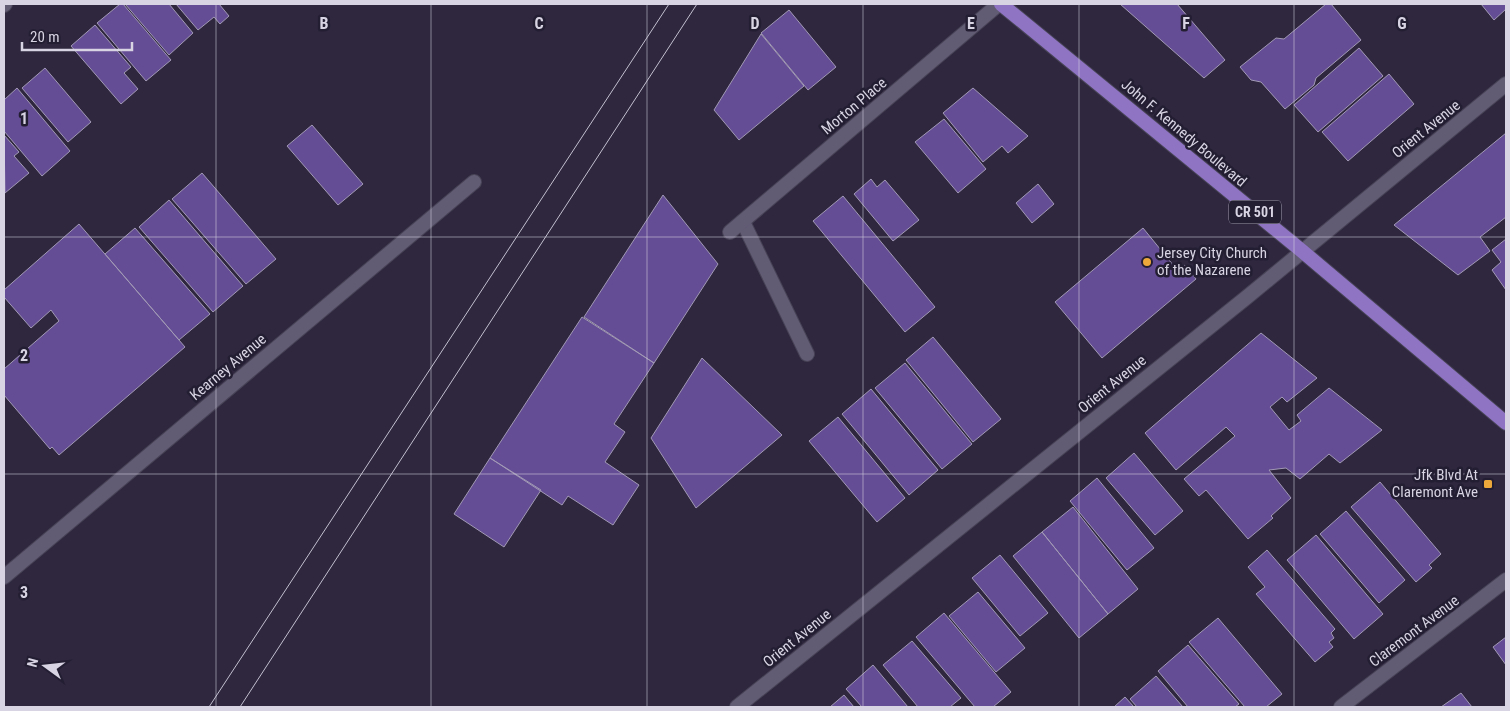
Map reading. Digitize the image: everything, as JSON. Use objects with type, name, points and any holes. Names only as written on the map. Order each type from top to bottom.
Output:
[{"type":"main road","name":"John F. Kennedy Boulevard","points":[[1000,4],[1302,251],[1506,423]]},
{"type":"street","name":"Morton Place","points":[[730,232],[1000,4]]},
{"type":"street","name":"Orient Avenue","points":[[737,707],[1506,84]]},
{"type":"street","name":"Kearney Avenue","points":[[4,577],[474,182]]},
{"type":"street","points":[[743,222],[807,354]]},
{"type":"street","name":"Claremont Avenue","points":[[1341,707],[1506,580]]},
{"type":"building","points":[[120,4],[123,4],[171,60],[146,81],[97,23]]},
{"type":"building","points":[[125,4],[169,4],[193,33],[169,55]]},
{"type":"building","points":[[176,4],[219,4],[229,16],[220,24],[214,17],[198,30]]},
{"type":"building","points":[[1120,4],[1177,4],[1225,60],[1204,78]]},
{"type":"building","points":[[1326,4],[1331,4],[1361,40],[1316,78],[1314,85],[1285,109],[1261,82],[1251,80],[1240,67],[1276,38],[1284,39]]},
{"type":"building","points":[[1481,4],[1506,4],[1506,9],[1494,20]]},
{"type":"building","points":[[789,10],[836,67],[808,90],[761,33]]},
{"type":"building","points":[[95,25],[131,67],[124,73],[138,89],[121,104],[71,46]]},
{"type":"building","points":[[761,34],[804,86],[739,140],[714,110]]},
{"type":"building","points":[[1359,48],[1383,76],[1318,132],[1294,105]]},
{"type":"building","points":[[45,68],[91,122],[68,142],[22,88]]},
{"type":"building","points":[[1389,74],[1414,104],[1348,161],[1322,132]]},
{"type":"building","points":[[17,88],[70,151],[42,176],[4,131],[4,100]]},
{"type":"building","points":[[973,88],[1028,136],[1008,153],[1002,146],[983,162],[943,113]]},
{"type":"building","points":[[944,119],[986,169],[958,193],[915,142]]},
{"type":"building","points":[[312,125],[363,184],[338,205],[287,146]]},
{"type":"building","points":[[1506,133],[1506,217],[1480,237],[1490,251],[1458,275],[1394,225]]},
{"type":"building","points":[[4,135],[19,152],[14,156],[29,173],[5,193]]},
{"type":"building","points":[[202,173],[276,259],[246,284],[172,199]]},
{"type":"building","points":[[871,179],[877,187],[885,180],[919,220],[893,241],[854,194]]},
{"type":"building","points":[[1038,184],[1054,204],[1032,223],[1016,203]]},
{"type":"building","points":[[663,195],[718,264],[654,363],[584,317]]},
{"type":"building","points":[[843,196],[935,307],[905,332],[813,221]]},
{"type":"building","points":[[169,200],[243,286],[213,312],[139,227]]},
{"type":"building","points":[[79,224],[185,347],[59,455],[52,447],[50,449],[4,395],[4,369],[59,321],[51,310],[31,328],[4,297],[4,290]]},
{"type":"building","points":[[135,228],[210,314],[179,340],[105,254]]},
{"type":"building","points":[[1143,228],[1178,271],[1185,265],[1196,279],[1102,358],[1055,302]]},
{"type":"building","points":[[1506,239],[1506,290],[1492,270],[1501,262],[1492,250]]},
{"type":"building","points":[[582,317],[654,363],[614,424],[625,432],[605,462],[639,485],[613,525],[568,496],[562,505],[490,458]]},
{"type":"building","points":[[1261,333],[1317,378],[1287,402],[1282,397],[1270,407],[1289,430],[1301,421],[1297,415],[1329,388],[1382,430],[1340,463],[1329,454],[1300,479],[1286,468],[1269,470],[1291,498],[1271,516],[1273,518],[1248,539],[1206,490],[1199,496],[1184,479],[1235,436],[1226,427],[1176,470],[1145,433]]},
{"type":"building","points":[[933,337],[1001,419],[973,442],[906,360]]},
{"type":"building","points":[[702,358],[782,435],[696,508],[651,438]]},
{"type":"building","points":[[905,363],[972,444],[942,469],[875,388]]},
{"type":"building","points":[[871,389],[938,470],[909,495],[842,414]]},
{"type":"building","points":[[838,417],[905,498],[877,522],[809,441]]},
{"type":"building","points":[[1134,453],[1183,511],[1155,535],[1106,478]]},
{"type":"building","points":[[490,458],[541,490],[504,547],[454,514]]},
{"type":"building","points":[[1097,478],[1154,548],[1127,570],[1070,501]]},
{"type":"building","points":[[1380,482],[1441,554],[1429,565],[1432,568],[1416,582],[1351,507]]},
{"type":"building","points":[[1073,507],[1138,589],[1108,614],[1042,532]]},
{"type":"building","points":[[1346,511],[1405,580],[1379,603],[1320,534]]},
{"type":"building","points":[[1042,532],[1108,614],[1079,638],[1013,556]]},
{"type":"building","points":[[1316,535],[1383,614],[1354,639],[1287,560]]},
{"type":"building","points":[[1267,550],[1335,629],[1331,633],[1334,638],[1329,642],[1333,647],[1315,662],[1256,594],[1265,587],[1248,567]]},
{"type":"building","points":[[1000,555],[1048,613],[1020,636],[972,578]]},
{"type":"building","points":[[978,592],[1025,648],[996,672],[949,616]]},
{"type":"building","points":[[944,613],[1011,692],[993,707],[975,707],[916,637]]},
{"type":"building","points":[[1218,618],[1282,694],[1266,707],[1245,707],[1189,642]]},
{"type":"building","points":[[1506,637],[1506,665],[1493,647]]},
{"type":"building","points":[[912,641],[961,698],[950,707],[918,707],[883,665]]},
{"type":"building","points":[[1188,645],[1239,704],[1235,707],[1188,707],[1158,671]]},
{"type":"building","points":[[873,665],[908,707],[862,707],[846,689]]},
{"type":"building","points":[[1156,676],[1183,707],[1137,707],[1130,699]]},
{"type":"building","points":[[1461,693],[1472,707],[1441,707]]},
{"type":"building","points":[[844,695],[854,707],[830,707]]},
{"type":"building","points":[[1125,697],[1134,707],[1114,707]]},
{"type":"tram line","points":[[209,707],[669,4]]},
{"type":"tram line","points":[[240,707],[697,4]]},
{"type":"place","name":"Jersey City Church of the Nazarene","points":[[1147,262]]},
{"type":"place","name":"Jfk Blvd At Claremont Ave","points":[[1488,484]]}]
